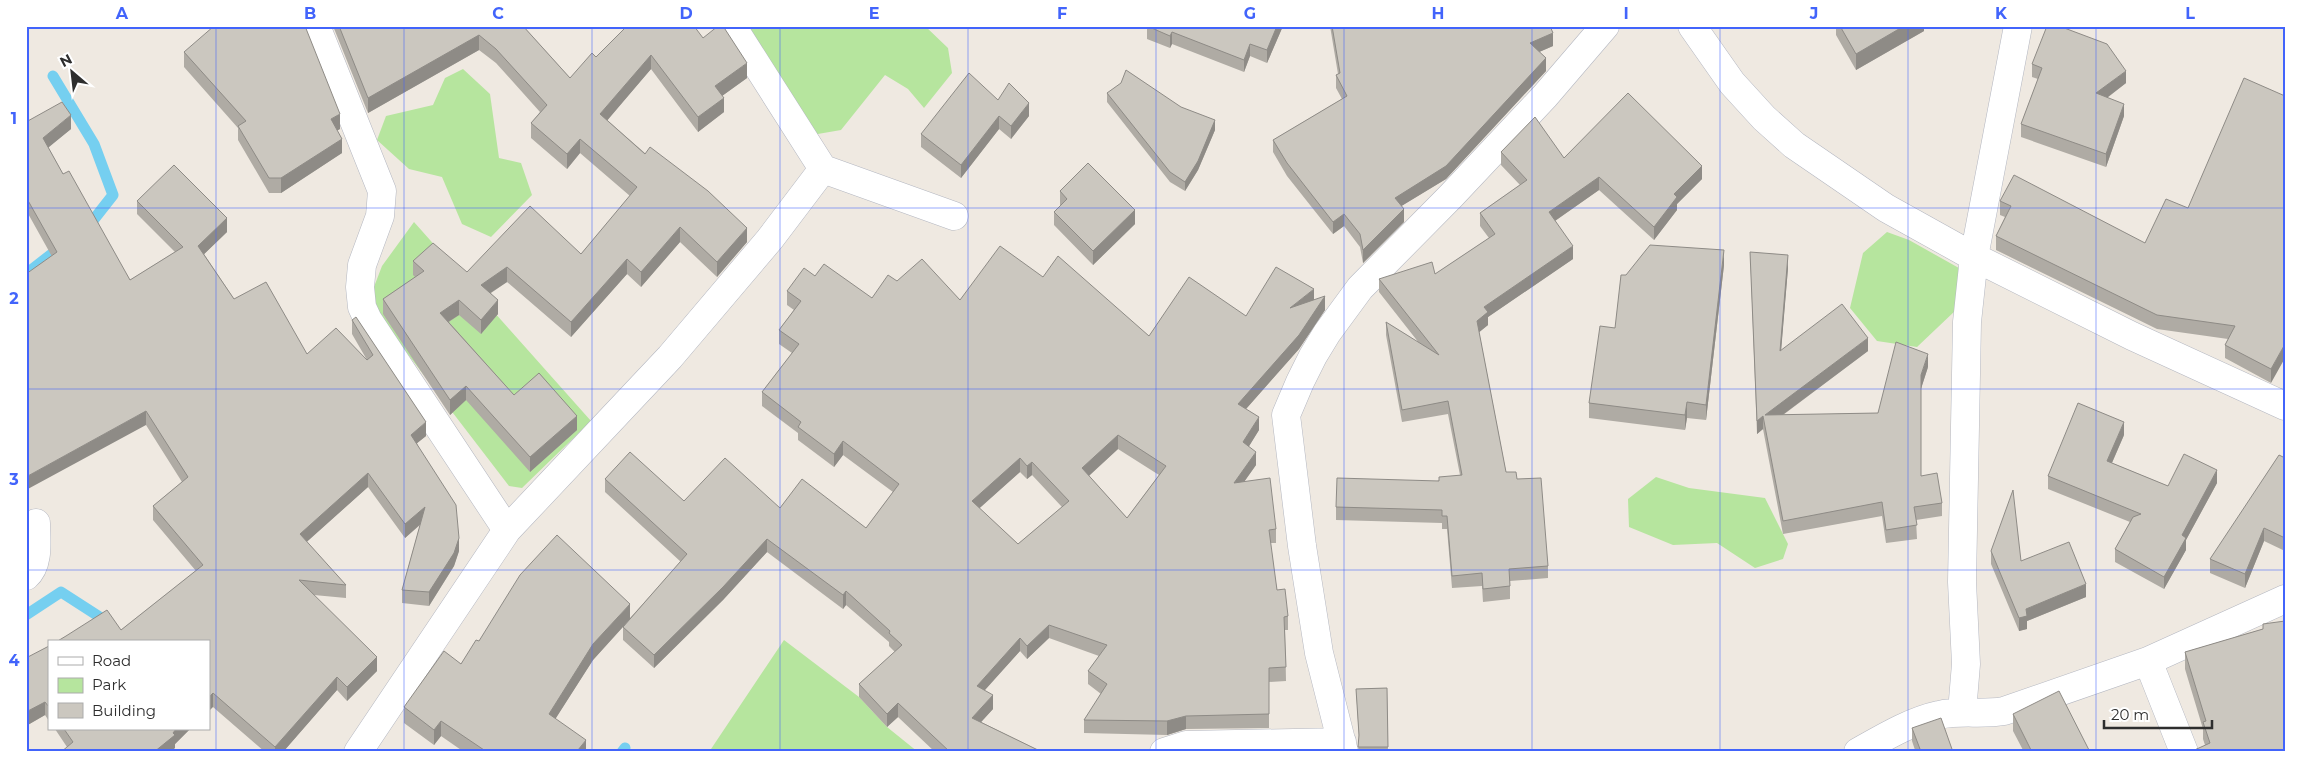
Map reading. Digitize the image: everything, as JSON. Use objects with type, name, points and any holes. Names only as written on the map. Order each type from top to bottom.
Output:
[{"type":"street","points":[[316,26],[382,191],[380,216],[362,265],[360,287],[362,307],[368,320],[508,530]]},
{"type":"street","points":[[732,26],[823,169],[954,216]]},
{"type":"street","points":[[1164,752],[1186,745],[1343,747],[1318,653],[1302,546],[1286,415],[1300,382],[1318,348],[1360,288],[1538,104],[1605,26]]},
{"type":"street","points":[[1692,26],[1732,83],[1764,118],[1794,145],[1886,208],[1974,257],[2132,336],[2285,406]]},
{"type":"street","points":[[1962,712],[1966,664],[1962,582],[1967,322],[1974,257],[2018,26]]},
{"type":"street","points":[[358,752],[508,530],[670,357],[770,239],[823,169]]},
{"type":"street","points":[[26,576],[30,572],[36,554],[36,523]]},
{"type":"street","points":[[1858,752],[1914,723],[1938,714],[1962,712],[1990,714],[2004,711],[2148,661],[2285,599]]},
{"type":"street","points":[[2148,661],[2184,752]]},
{"type":"green space","points":[[733,26],[925,26],[948,48],[952,73],[924,108],[908,89],[885,75],[841,130],[812,135]]},
{"type":"green space","points":[[463,69],[490,94],[499,158],[521,163],[532,195],[491,237],[462,224],[442,177],[409,169],[377,140],[386,116],[433,105],[445,78]]},
{"type":"green space","points":[[414,222],[591,421],[522,488],[509,486],[377,314],[372,292],[382,266]]},
{"type":"green space","points":[[1887,232],[1909,240],[1966,272],[1956,310],[1917,347],[1877,341],[1850,308],[1863,253]]},
{"type":"green space","points":[[1656,477],[1689,488],[1765,498],[1788,544],[1783,559],[1755,568],[1717,543],[1673,545],[1629,527],[1628,499]]},
{"type":"green space","points":[[784,640],[859,697],[887,727],[918,752],[709,752]]},
{"type":"building","points":[[214,26],[305,26],[340,114],[331,119],[342,139],[281,178],[269,178],[238,126],[246,121],[184,52]]},
{"type":"building","points":[[339,26],[523,26],[570,78],[592,53],[596,57],[627,26],[694,26],[703,38],[718,26],[723,26],[747,63],[715,86],[724,98],[698,117],[651,55],[600,114],[645,154],[650,147],[708,191],[747,228],[717,262],[680,227],[641,272],[627,259],[571,322],[507,267],[481,285],[498,300],[481,320],[459,300],[440,313],[514,395],[539,373],[577,416],[530,457],[466,386],[450,400],[383,299],[424,271],[413,261],[433,243],[467,272],[530,206],[581,254],[637,187],[580,139],[567,154],[531,123],[547,105],[496,49],[479,35],[368,98]]},
{"type":"building","points":[[1147,26],[1277,26],[1267,50],[1250,44],[1244,60],[1172,32],[1170,36]]},
{"type":"building","points":[[1332,26],[1550,26],[1553,33],[1530,43],[1546,58],[1446,166],[1395,198],[1404,209],[1363,250],[1360,234],[1344,214],[1333,222],[1287,163],[1273,140],[1347,96],[1336,75],[1340,73]]},
{"type":"building","points":[[1840,26],[1904,26],[1856,54]]},
{"type":"building","points":[[2047,26],[2059,26],[2107,44],[2126,71],[2096,93],[2124,104],[2106,154],[2021,124],[2042,68],[2032,64]]},
{"type":"building","points":[[1126,70],[1181,107],[1215,120],[1198,161],[1185,182],[1170,172],[1107,93],[1121,83]]},
{"type":"building","points":[[969,73],[998,100],[1009,83],[1029,103],[1011,126],[999,116],[961,165],[921,134]]},
{"type":"building","points":[[2244,78],[2285,96],[2285,344],[2271,369],[2225,345],[2235,326],[2157,315],[1996,236],[2011,206],[2000,201],[2014,175],[2145,243],[2166,199],[2188,208]]},
{"type":"building","points":[[1628,93],[1702,166],[1674,194],[1677,197],[1654,227],[1599,177],[1549,212],[1573,246],[1484,307],[1488,312],[1477,321],[1506,472],[1516,472],[1517,479],[1541,478],[1548,566],[1509,569],[1510,586],[1483,589],[1482,573],[1452,576],[1447,516],[1442,516],[1442,510],[1336,507],[1337,478],[1439,481],[1439,477],[1462,475],[1448,401],[1402,410],[1386,322],[1439,355],[1379,279],[1432,262],[1435,274],[1495,234],[1480,213],[1527,180],[1501,152],[1535,117],[1564,158]]},
{"type":"building","points":[[62,102],[71,115],[43,138],[63,174],[69,171],[130,280],[183,247],[137,201],[174,165],[227,218],[198,246],[234,299],[266,282],[307,354],[336,328],[367,360],[373,355],[352,320],[356,317],[426,422],[411,435],[456,505],[459,538],[454,553],[429,592],[402,590],[425,507],[405,524],[368,473],[300,534],[346,585],[299,580],[377,657],[347,687],[337,677],[275,747],[213,693],[210,696],[210,640],[59,640],[107,610],[121,630],[203,565],[153,506],[188,477],[146,411],[26,477],[26,274],[57,252],[26,197],[26,122]]},
{"type":"building","points":[[1088,163],[1135,210],[1093,251],[1054,212],[1067,199],[1060,191]]},
{"type":"building","points":[[1650,245],[1724,250],[1706,405],[1687,402],[1685,415],[1589,403],[1600,326],[1615,328],[1621,275],[1626,275]]},
{"type":"building","points":[[1000,246],[1043,277],[1058,256],[1149,336],[1189,277],[1246,316],[1276,267],[1314,289],[1290,308],[1325,296],[1299,335],[1238,404],[1259,417],[1243,442],[1256,452],[1234,483],[1270,478],[1276,529],[1269,530],[1277,590],[1285,589],[1288,616],[1284,617],[1286,667],[1269,668],[1269,714],[1186,716],[1167,721],[1084,720],[1107,684],[1088,671],[1107,645],[1049,625],[1027,646],[1020,638],[977,686],[993,695],[972,718],[1042,752],[950,752],[898,703],[887,714],[859,684],[902,645],[889,633],[890,631],[846,591],[843,595],[767,539],[723,587],[654,655],[623,627],[687,554],[605,479],[630,452],[684,501],[725,458],[780,508],[802,479],[866,528],[899,484],[843,441],[834,454],[798,427],[801,422],[762,392],[799,344],[779,330],[801,301],[787,291],[804,268],[815,276],[824,264],[872,298],[888,275],[897,281],[922,259],[960,300]],"holes":[[[1118,435],[1166,466],[1127,518],[1082,468]],[[1020,458],[1027,466],[1032,462],[1069,501],[1018,544],[972,501]]]},
{"type":"building","points":[[1750,252],[1788,255],[1780,351],[1842,304],[1868,338],[1765,415],[1878,413],[1896,342],[1928,354],[1921,375],[1921,476],[1937,473],[1942,503],[1914,507],[1917,525],[1886,530],[1882,502],[1783,521],[1763,416],[1757,421]]},
{"type":"building","points":[[2078,403],[2124,422],[2107,461],[2168,486],[2184,454],[2217,470],[2182,535],[2186,538],[2164,577],[2115,549],[2133,517],[2141,514],[2048,476]]},
{"type":"building","points":[[2279,455],[2285,458],[2285,538],[2264,528],[2245,574],[2210,559]]},
{"type":"building","points":[[2013,490],[2021,561],[2069,542],[2086,584],[2026,609],[2027,616],[2019,618],[1991,551]]},
{"type":"building","points":[[557,535],[630,604],[593,644],[549,714],[586,740],[578,750],[580,752],[487,752],[441,721],[434,730],[404,707],[444,651],[461,664],[476,640],[479,641],[520,575]]},
{"type":"building","points":[[2285,621],[2285,752],[2190,752],[2210,743],[2203,722],[2206,721],[2185,652],[2263,629],[2263,624]]},
{"type":"building","points":[[48,647],[48,706],[45,702],[26,712],[26,658]]},
{"type":"building","points":[[1387,688],[1388,747],[1358,747],[1356,689]]},
{"type":"building","points":[[2059,691],[2090,752],[2032,752],[2013,714]]},
{"type":"building","points":[[1941,718],[1953,752],[1912,752],[1920,749],[1912,728]]},
{"type":"building","points":[[65,730],[175,730],[173,733],[175,735],[154,752],[61,752],[73,742]]},
{"type":"waterway","points":[[53,76],[94,144],[113,195],[85,228]]},
{"type":"waterway","points":[[26,274],[62,246]]},
{"type":"waterway","points":[[26,615],[61,592],[106,621]]},
{"type":"waterway","points":[[622,752],[625,748]]}]
